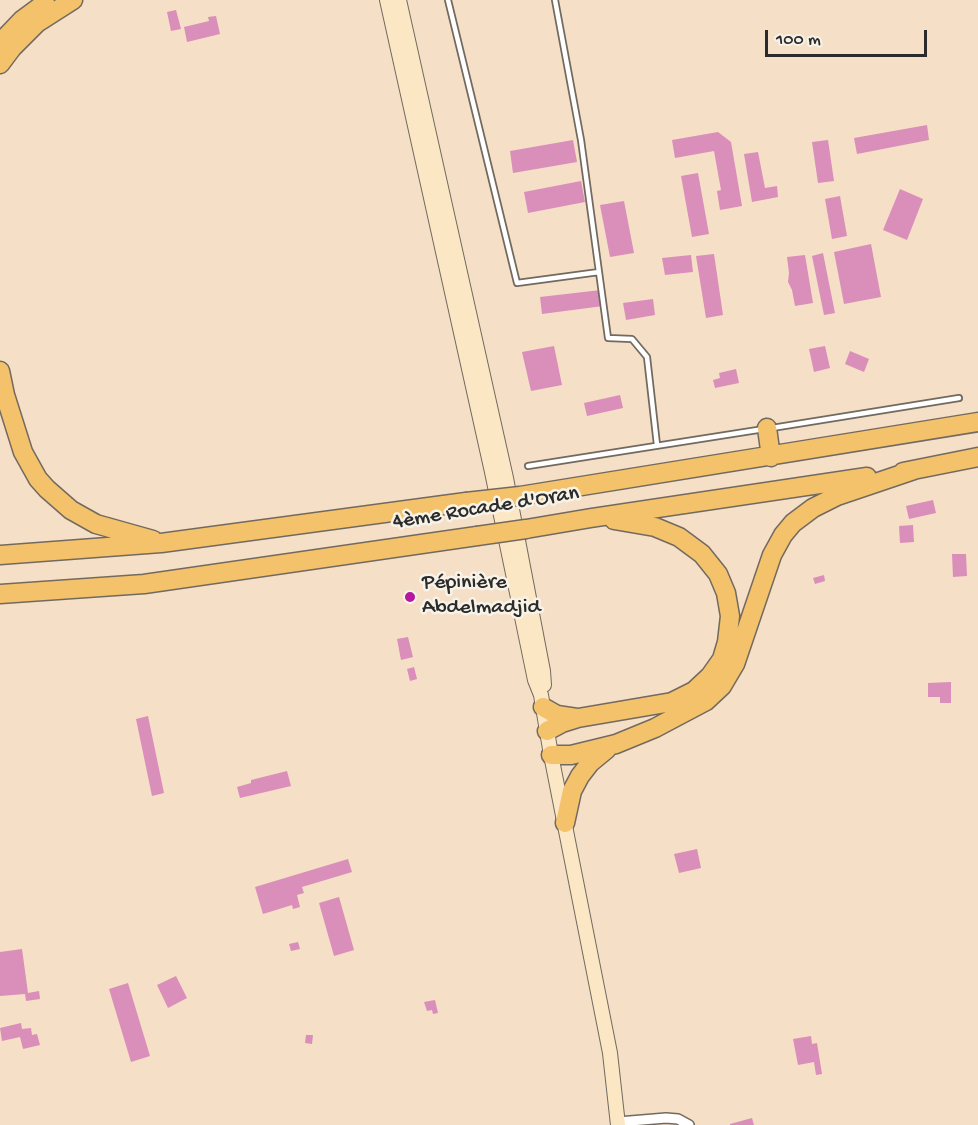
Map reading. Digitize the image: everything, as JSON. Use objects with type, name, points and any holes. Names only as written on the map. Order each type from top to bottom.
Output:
[{"type":"highway","points":[[0,43],[22,20],[49,0]]},
{"type":"highway","points":[[0,64],[12,48],[37,23],[73,0]]},
{"type":"highway","points":[[0,370],[5,395],[23,452],[38,479],[47,489],[71,510],[96,524],[161,543]]},
{"type":"highway","name":"4ème Rocade d'Oran","points":[[0,555],[161,543],[520,496],[978,422]]},
{"type":"highway","points":[[767,428],[771,457]]},
{"type":"highway","name":"4ème Rocade d'Oran","points":[[0,594],[144,584],[526,530],[591,518],[914,470],[978,457]]},
{"type":"highway","points":[[565,823],[572,790],[580,776],[602,752],[694,709],[722,686],[735,664],[772,555],[793,523],[813,508],[837,496],[914,470]]},
{"type":"highway","points":[[547,731],[578,718],[672,702],[694,691],[710,676],[722,659],[727,642],[730,616],[726,593],[718,574],[702,554],[679,537],[655,527],[591,518]]},
{"type":"highway","points":[[542,701],[557,715],[578,718]]},
{"type":"highway","points":[[551,755],[571,755],[616,744]]},
{"type":"main road","points":[[387,0],[488,450],[535,680],[542,701],[610,1053],[618,1123]]},
{"type":"main road","points":[[399,0],[506,478],[543,671],[542,701]]},
{"type":"street","points":[[618,1123],[666,1118],[678,1119],[688,1124]]},
{"type":"lane","points":[[447,0],[517,283],[599,272]]},
{"type":"lane","points":[[555,0],[581,140],[608,338],[632,339],[647,357],[657,445]]},
{"type":"lane","points":[[528,466],[959,398]]},
{"type":"building","points":[[176,10],[181,29],[171,31],[167,12]]},
{"type":"building","points":[[216,16],[220,34],[187,42],[184,27],[209,21],[208,17]]},
{"type":"building","points":[[927,125],[929,140],[857,154],[854,138]]},
{"type":"building","points":[[718,132],[731,142],[742,206],[720,210],[717,191],[721,190],[714,151],[675,158],[672,140]]},
{"type":"building","points":[[573,140],[577,162],[513,173],[510,151]]},
{"type":"building","points":[[828,140],[834,181],[818,183],[812,142]]},
{"type":"building","points":[[758,152],[765,188],[777,186],[778,197],[752,202],[744,154]]},
{"type":"building","points":[[698,173],[709,234],[692,237],[681,176]]},
{"type":"building","points":[[581,181],[585,202],[528,213],[524,192]]},
{"type":"building","points":[[900,189],[923,199],[907,240],[883,230]]},
{"type":"building","points":[[840,196],[847,236],[832,239],[825,199]]},
{"type":"building","points":[[624,201],[634,253],[610,257],[600,205]]},
{"type":"building","points":[[871,244],[881,297],[844,304],[834,252]]},
{"type":"building","points":[[823,253],[835,313],[824,315],[812,256]]},
{"type":"building","points":[[714,254],[723,315],[706,318],[696,256]]},
{"type":"building","points":[[691,255],[693,272],[665,275],[662,258]]},
{"type":"building","points":[[805,255],[813,303],[795,306],[788,282],[787,257]]},
{"type":"building","points":[[601,290],[603,306],[542,314],[540,297]]},
{"type":"building","points":[[653,299],[655,315],[626,320],[623,303]]},
{"type":"building","points":[[554,346],[562,385],[531,391],[522,352]]},
{"type":"building","points":[[825,346],[830,368],[814,372],[809,349]]},
{"type":"building","points":[[850,351],[869,359],[864,372],[845,364]]},
{"type":"building","points":[[736,369],[739,383],[715,388],[713,380],[720,378],[719,373]]},
{"type":"building","points":[[620,395],[623,408],[587,416],[584,403]]},
{"type":"building","points":[[933,500],[936,513],[909,519],[906,506]]},
{"type":"building","points":[[913,525],[914,542],[900,543],[899,526]]},
{"type":"building","points":[[952,554],[966,554],[967,576],[953,577]]},
{"type":"building","points":[[824,575],[825,581],[815,584],[813,578]]},
{"type":"building","points":[[408,637],[413,657],[401,660],[397,639]]},
{"type":"building","points":[[414,667],[417,679],[410,681],[407,669]]},
{"type":"building","points":[[951,682],[951,703],[940,703],[940,697],[928,697],[928,683]]},
{"type":"building","points":[[148,716],[164,793],[152,796],[136,719]]},
{"type":"building","points":[[287,771],[291,786],[240,798],[237,787],[251,783],[251,780]]},
{"type":"building","points":[[697,849],[701,868],[679,873],[674,854]]},
{"type":"building","points":[[348,859],[352,872],[302,887],[304,893],[297,895],[300,907],[293,909],[292,905],[263,914],[255,887]]},
{"type":"building","points":[[339,897],[354,950],[334,956],[319,903]]},
{"type":"building","points":[[298,942],[300,949],[291,951],[289,944]]},
{"type":"building","points":[[22,949],[28,993],[39,991],[40,999],[26,1001],[25,994],[0,996],[0,952]]},
{"type":"building","points":[[176,976],[187,998],[168,1008],[157,985]]},
{"type":"building","points":[[128,983],[150,1056],[131,1062],[109,989]]},
{"type":"building","points":[[435,1000],[438,1013],[433,1014],[432,1010],[427,1011],[424,1002]]},
{"type":"building","points":[[21,1023],[22,1029],[31,1028],[32,1035],[37,1034],[40,1045],[23,1049],[20,1037],[2,1041],[0,1028]]},
{"type":"building","points":[[306,1035],[313,1035],[312,1044],[305,1043]]},
{"type":"building","points":[[811,1036],[812,1044],[817,1043],[822,1074],[816,1075],[814,1062],[798,1065],[793,1039]]},
{"type":"building","points":[[752,1118],[754,1125],[730,1125],[730,1124]]},
{"type":"place","name":"Pépinière Abdelmadjid","points":[[410,597]]}]
